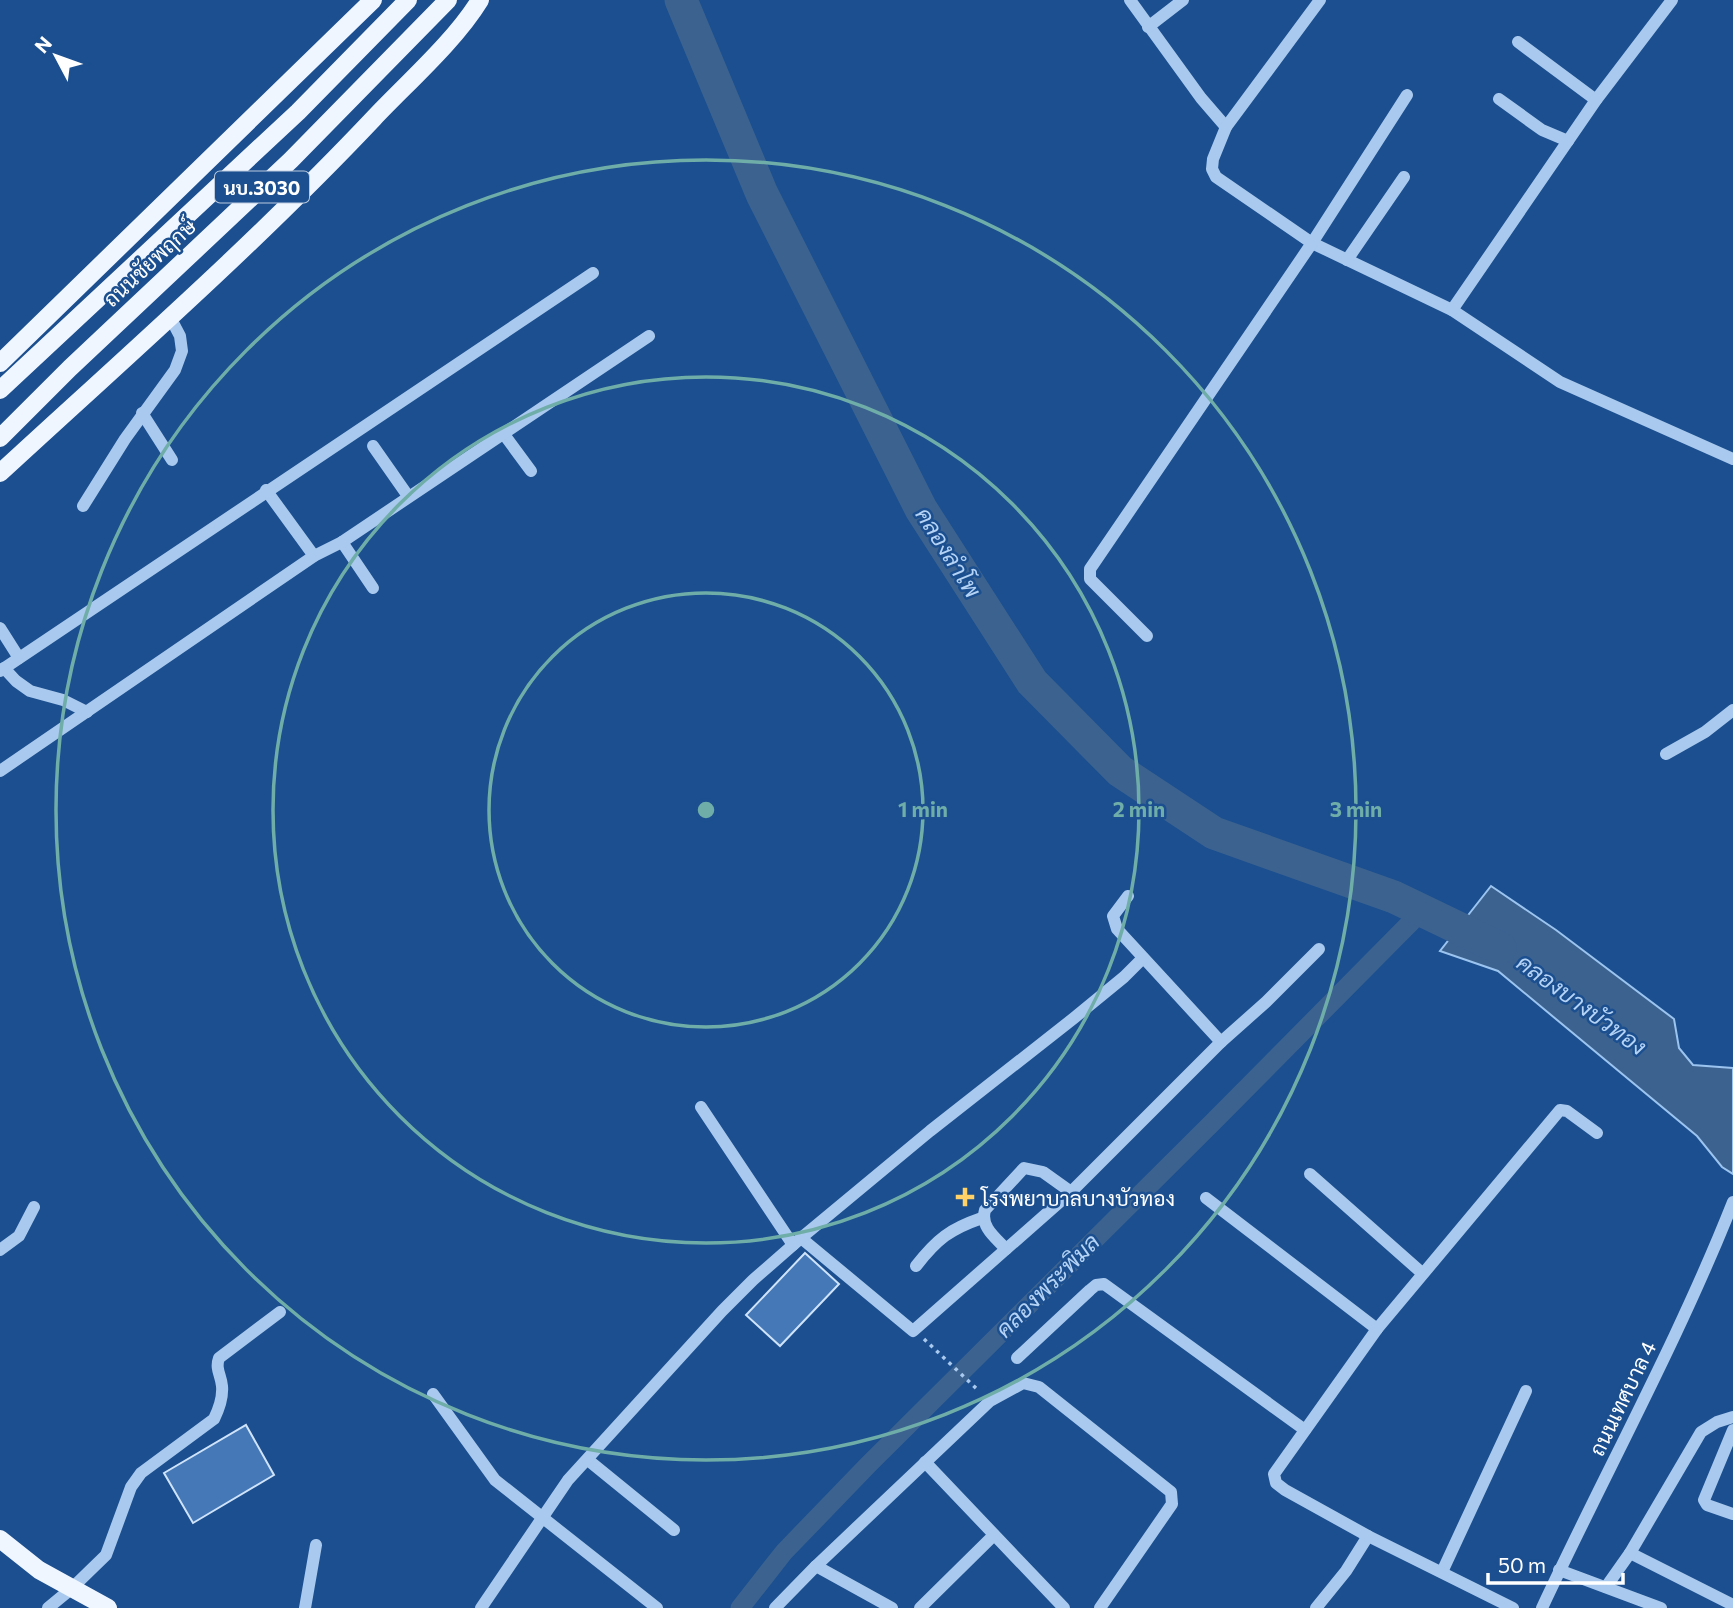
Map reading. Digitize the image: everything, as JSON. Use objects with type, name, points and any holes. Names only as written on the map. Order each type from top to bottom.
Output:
[{"type":"main road","points":[[0,363],[373,0]]},
{"type":"main road","name":"ถนนชัยพฤกษ์","points":[[0,390],[298,112],[408,0]]},
{"type":"main road","name":"ถนนชัยพฤกษ์","points":[[0,438],[70,368],[291,160],[448,0]]},
{"type":"main road","points":[[0,473],[170,317],[341,153],[449,39],[480,0]]},
{"type":"main road","points":[[0,1539],[39,1570],[107,1608]]},
{"type":"street","points":[[1130,0],[1226,127]]},
{"type":"street","points":[[1148,27],[1183,0]]},
{"type":"street","points":[[1320,0],[1226,127],[1213,159],[1212,169],[1216,177],[1312,243],[1452,310],[1560,382],[1733,459]]},
{"type":"street","points":[[1452,310],[1597,100],[1672,0]]},
{"type":"street","points":[[1518,42],[1597,100]]},
{"type":"street","points":[[1147,636],[1090,579],[1090,569],[1312,243],[1407,95]]},
{"type":"street","points":[[1499,99],[1542,130],[1568,141]]},
{"type":"street","points":[[1347,260],[1404,177]]},
{"type":"street","points":[[87,712],[63,700],[30,691],[2,669],[593,273]]},
{"type":"street","points":[[83,506],[142,413],[174,370],[182,351],[180,336],[170,317]]},
{"type":"street","points":[[0,771],[314,556],[342,542],[649,336]]},
{"type":"street","points":[[142,413],[172,460]]},
{"type":"street","points":[[503,433],[531,471]]},
{"type":"street","points":[[373,446],[408,496]]},
{"type":"street","points":[[266,491],[314,556]]},
{"type":"street","points":[[342,542],[373,588]]},
{"type":"street","points":[[0,628],[19,658]]},
{"type":"street","points":[[1666,754],[1705,732],[1733,710]]},
{"type":"street","points":[[1128,896],[1113,916],[1122,936],[1221,1042]]},
{"type":"street","points":[[701,1107],[797,1241],[913,1331],[1071,1192],[1221,1042],[1319,949]]},
{"type":"street","points":[[481,1608],[568,1480],[722,1311],[797,1241],[994,1079],[1074,1018],[1143,958]]},
{"type":"street","points":[[1513,1608],[1368,1536],[1276,1483],[1274,1472],[1377,1329],[1560,1110],[1567,1111],[1597,1133]]},
{"type":"street","points":[[1006,1249],[986,1227],[982,1218],[985,1210],[1024,1168],[1043,1171],[1071,1192]]},
{"type":"street","points":[[1310,1174],[1422,1273]]},
{"type":"street","points":[[1206,1198],[1377,1329]]},
{"type":"street","name":"ถนนเทศบาล 4","points":[[1542,1608],[1671,1342],[1715,1248],[1733,1202]]},
{"type":"street","points":[[0,1250],[19,1236],[34,1206]]},
{"type":"street","points":[[916,1266],[931,1247],[956,1227],[982,1218]]},
{"type":"street","points":[[1017,1358],[1090,1290],[1096,1285],[1104,1284],[1305,1430]]},
{"type":"street","points":[[48,1608],[106,1555],[131,1487],[141,1473],[214,1419],[219,1410],[222,1386],[216,1365],[219,1358],[280,1312]]},
{"type":"street","points":[[775,1608],[990,1401],[1023,1383],[1030,1383],[1039,1387],[1168,1489],[1173,1498],[1172,1504],[1100,1608]]},
{"type":"street","points":[[1441,1572],[1526,1391]]},
{"type":"street","points":[[433,1394],[495,1480],[657,1608]]},
{"type":"street","points":[[1606,1587],[1630,1553],[1701,1432],[1717,1422],[1733,1417]]},
{"type":"street","points":[[1733,1430],[1704,1500],[1707,1505],[1733,1514]]},
{"type":"street","points":[[588,1460],[674,1530]]},
{"type":"street","points":[[925,1462],[1064,1608]]},
{"type":"street","points":[[920,1608],[994,1535]]},
{"type":"street","points":[[1316,1608],[1346,1571],[1368,1536]]},
{"type":"street","points":[[305,1608],[316,1545]]},
{"type":"street","points":[[1630,1553],[1733,1605]]},
{"type":"street","points":[[816,1566],[892,1608]]},
{"type":"street","points":[[1559,1570],[1661,1608]]},
{"type":"path","points":[[934,1346],[982,1393]]},
{"type":"water","name":"คลองบางบัวทอง","points":[[1491,886],[1556,930],[1674,1019],[1679,1048],[1693,1065],[1733,1068],[1733,1174],[1722,1167],[1697,1136],[1498,971],[1440,951]]},
{"type":"building","points":[[805,1253],[839,1284],[780,1346],[746,1315]]},
{"type":"building","points":[[246,1425],[274,1475],[193,1523],[164,1473]]},
{"type":"waterway","name":"คลองลำโพ","points":[[681,0],[762,194],[921,509],[1032,682],[1120,771],[1214,833],[1394,897],[1500,948]]},
{"type":"waterway","name":"คลองพระพิมล","points":[[740,1608],[784,1552],[868,1465],[1422,911]]},
{"type":"place","name":"โรงพยาบาลบางบัวทอง","points":[[965,1197]]}]
